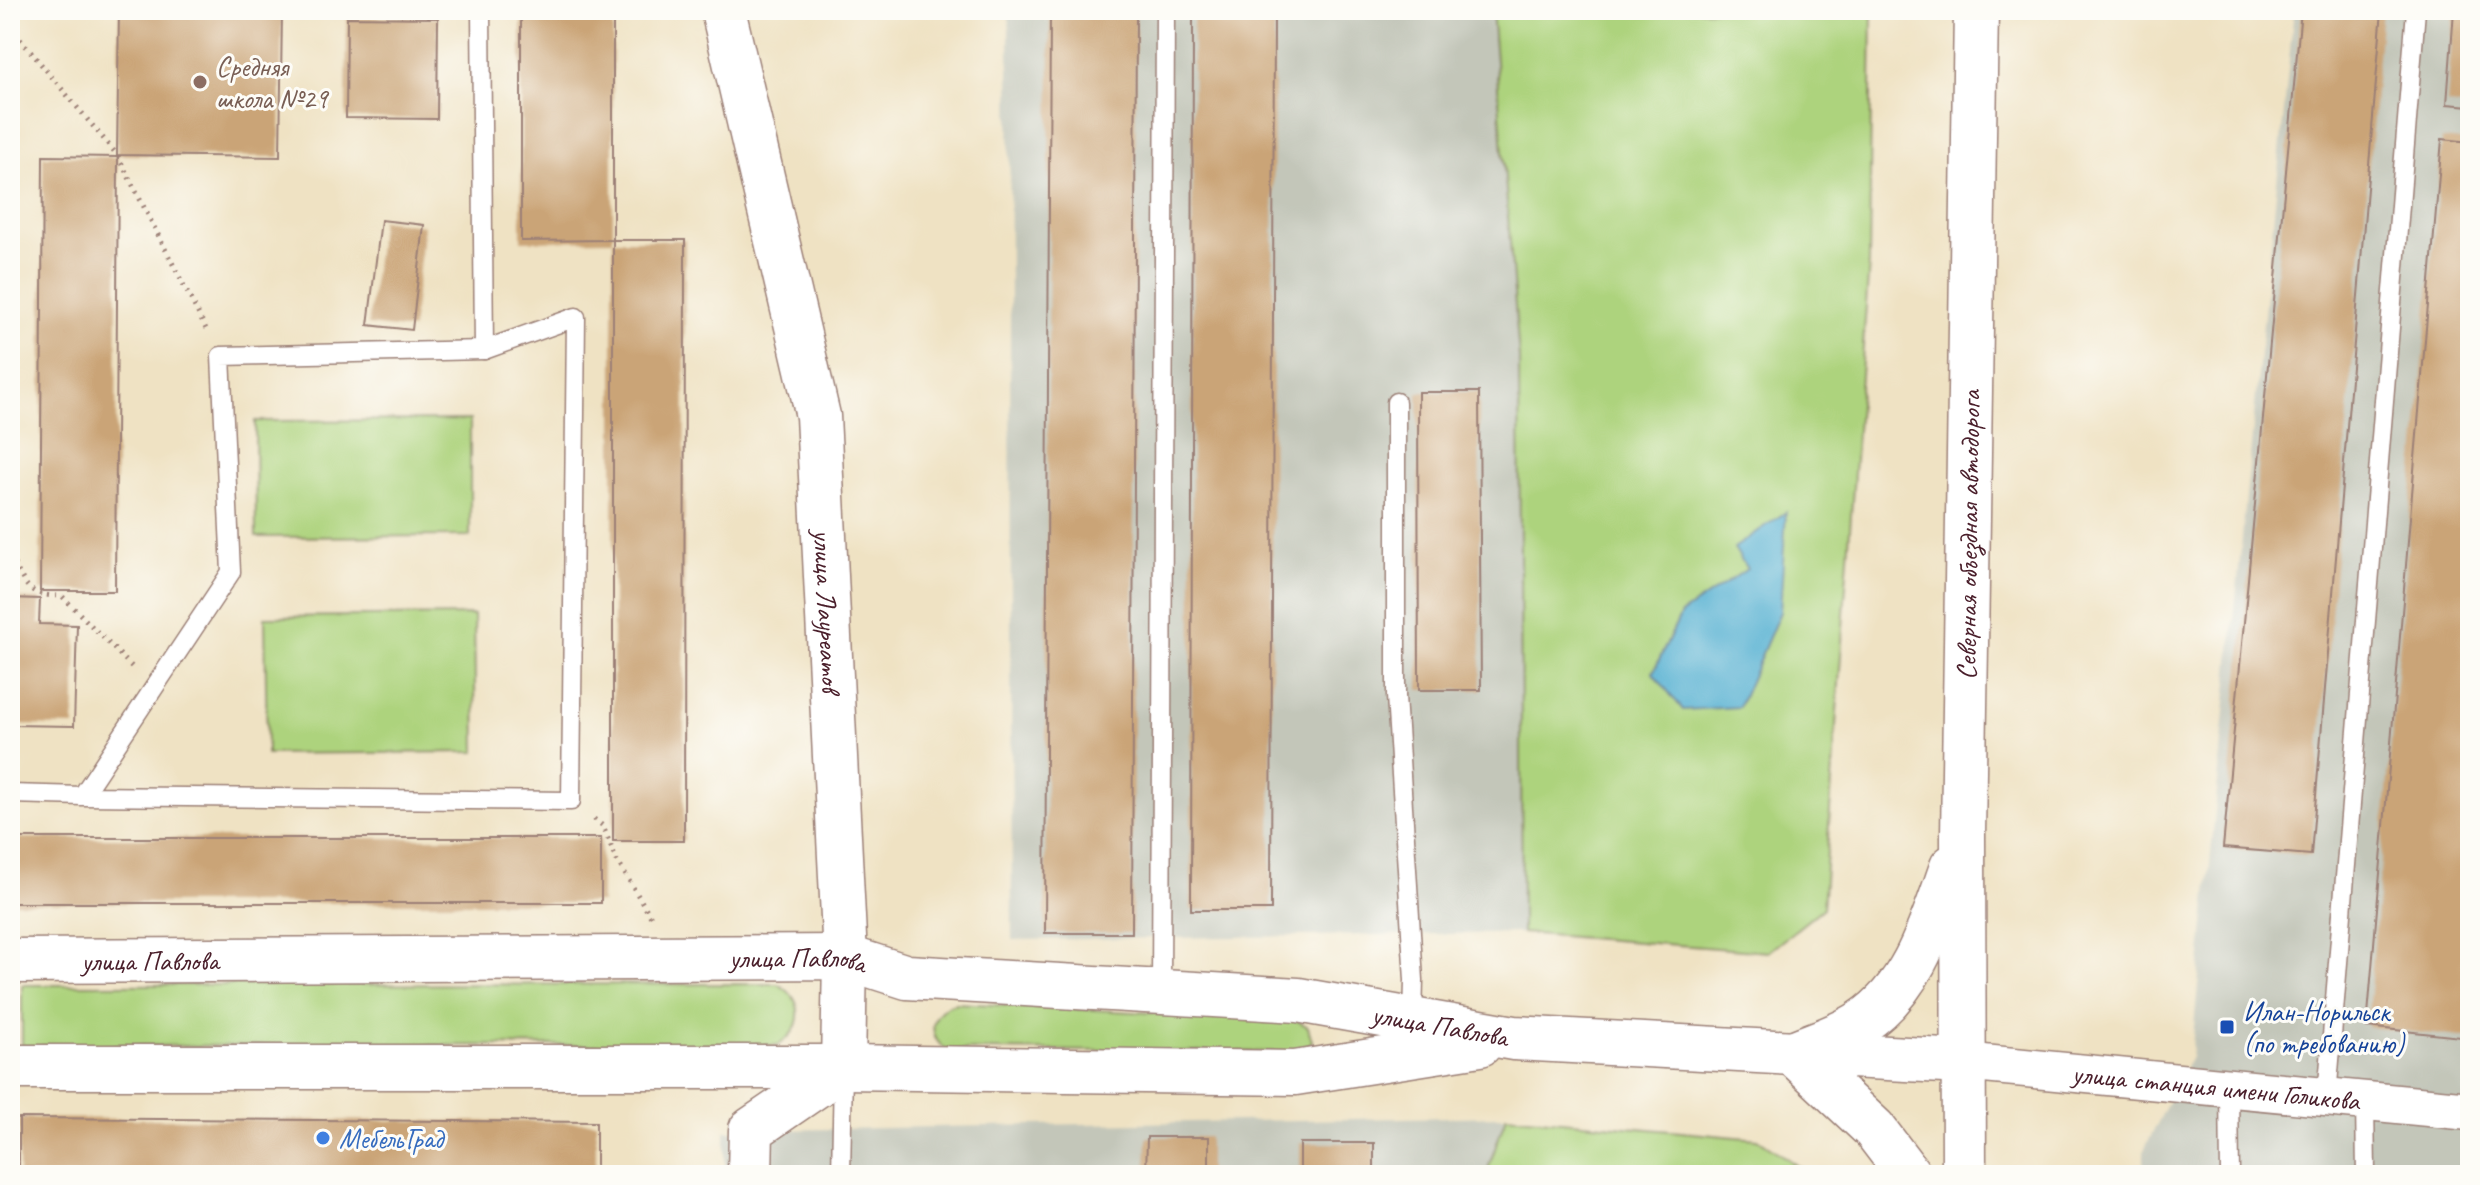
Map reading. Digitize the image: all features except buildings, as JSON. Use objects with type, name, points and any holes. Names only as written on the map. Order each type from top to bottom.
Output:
[{"type":"street","name":"улица Лауреатов","points":[[723,10],[818,416],[845,957],[843,1067]]},
{"type":"street","name":"Северная объездная автодорога","points":[[1964,1175],[1963,835],[1976,10]]},
{"type":"street","points":[[1793,1053],[1862,1023],[1892,994],[1925,944],[1963,835]]},
{"type":"street","name":"улица Павлова","points":[[10,961],[845,957],[907,977],[1298,1000],[1514,1038]]},
{"type":"street","name":"улица Павлова","points":[[10,1067],[843,1067],[1295,1073],[1514,1038]]},
{"type":"street","points":[[1514,1038],[1963,1062]]},
{"type":"street","points":[[1793,1053],[1874,1129],[1909,1175]]},
{"type":"street","name":"улица станция имени Голикова","points":[[1963,1062],[2470,1111]]},
{"type":"street","points":[[750,1175],[751,1130],[843,1067]]},
{"type":"lane","points":[[481,10],[484,350]]},
{"type":"lane","points":[[1161,992],[1165,10]]},
{"type":"lane","points":[[2327,1097],[2416,10]]},
{"type":"lane","points":[[10,794],[82,796],[571,801],[576,317],[484,350],[221,356],[231,572],[82,796]]},
{"type":"lane","points":[[1396,402],[1396,696],[1414,980],[1413,1020]]},
{"type":"lane","points":[[841,1175],[843,1067]]},
{"type":"lane","points":[[2229,1087],[2230,1175]]},
{"type":"lane","points":[[2365,1100],[2366,1175]]},
{"type":"path","points":[[10,27],[118,156],[221,356]]},
{"type":"path","points":[[10,557],[28,587],[41,596],[62,596],[153,689]]},
{"type":"path","points":[[571,801],[603,826],[616,859],[656,926]]},
{"type":"shaded area","points":[[1009,10],[1492,10],[1519,358],[1522,933],[1012,940]]},
{"type":"shaded area","points":[[2294,10],[2470,10],[2470,1175],[2144,1175],[2144,1150],[2191,1057]]},
{"type":"shaded area","points":[[1506,1116],[1503,1175],[725,1175],[725,1131]]},
{"type":"green space","points":[[1492,10],[1872,10],[1869,263],[1823,908],[1768,952],[1522,933],[1519,358]],"holes":[[[1748,569],[1653,673],[1681,614]]]},
{"type":"green space","points":[[470,420],[470,536],[256,537],[255,421]]},
{"type":"green space","points":[[474,615],[476,752],[267,754],[265,617]]},
{"type":"green space","points":[[778,984],[793,998],[798,1014],[793,1031],[778,1045],[22,1046],[22,985]]},
{"type":"green space","points":[[955,1003],[1296,1020],[1308,1027],[1312,1041],[1305,1052],[947,1050],[936,1038],[934,1024],[941,1011]]},
{"type":"green space","points":[[1506,1116],[1758,1139],[1811,1175],[1486,1175]]},
{"type":"water","points":[[1786,512],[1780,612],[1739,707],[1683,710],[1653,673],[1681,614],[1747,569],[1734,548]]},
{"type":"place","name":"Средняя школа №29","points":[[200,82]]},
{"type":"place","name":"Илан-Норильск (по требованию)","points":[[2227,1027]]},
{"type":"place","name":"МебельГрад","points":[[323,1138]]}]
